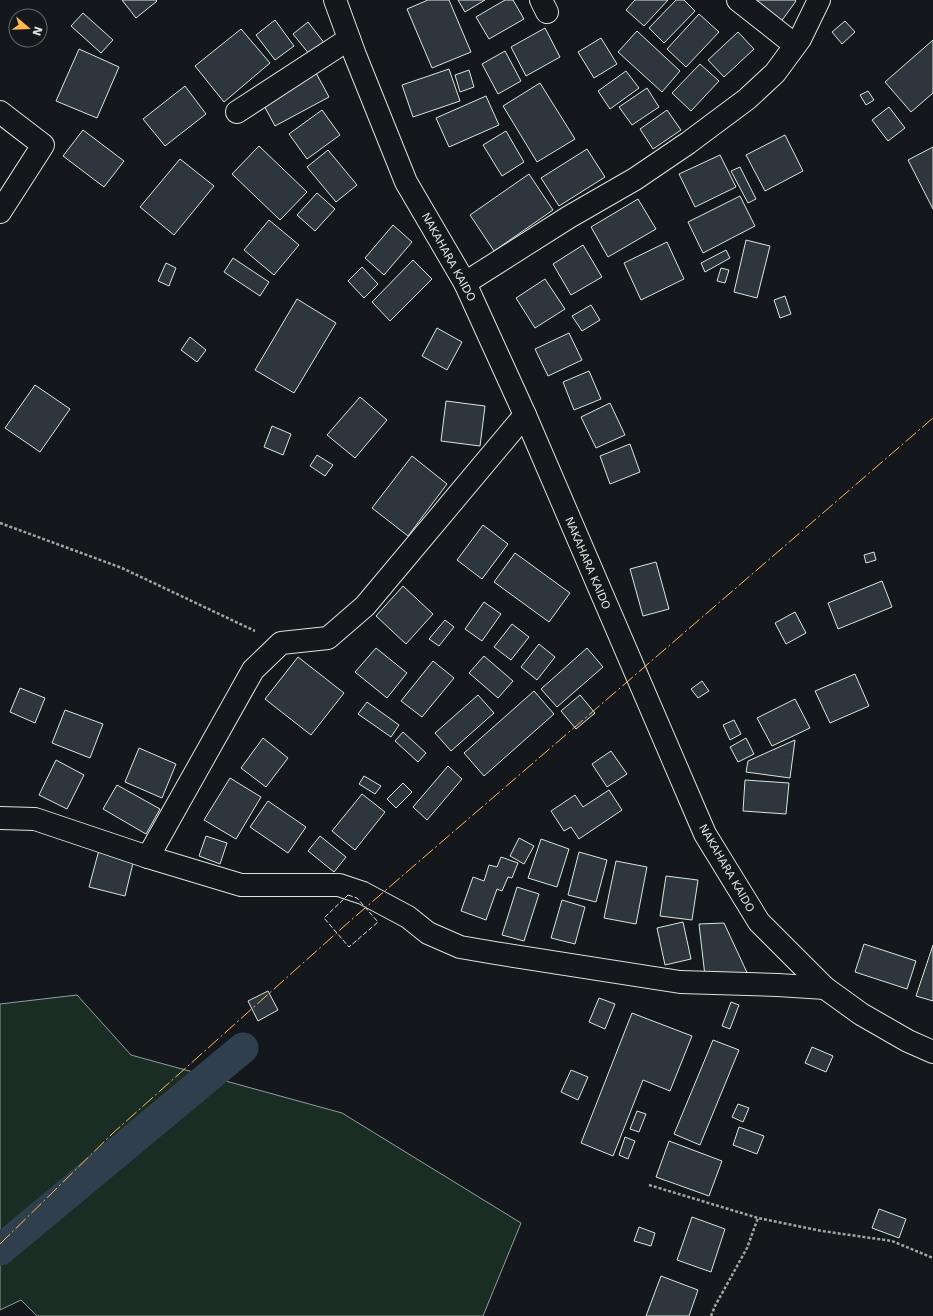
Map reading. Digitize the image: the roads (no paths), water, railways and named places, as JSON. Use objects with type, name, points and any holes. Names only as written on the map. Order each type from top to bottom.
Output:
[{"type":"street","name":"NAKAHARA KAIDO","points":[[335,0],[406,182],[465,283],[525,414],[705,834],[759,922],[825,988],[861,1014],[908,1041],[933,1052]]},
{"type":"street","points":[[738,0],[795,45]]},
{"type":"street","points":[[465,283],[569,217],[635,178],[688,143],[747,99],[774,73],[800,39],[819,0]]},
{"type":"street","points":[[237,112],[349,39]]},
{"type":"street","points":[[0,112],[43,145],[0,212]]},
{"type":"street","points":[[148,857],[253,670],[281,643],[328,638],[366,606],[525,414]]},
{"type":"street","points":[[0,818],[35,818],[148,857],[241,884],[339,885],[363,893],[408,917],[428,933],[460,947],[680,982],[825,988]]},
{"type":"waterway","points":[[0,1250],[243,1048]]}]
